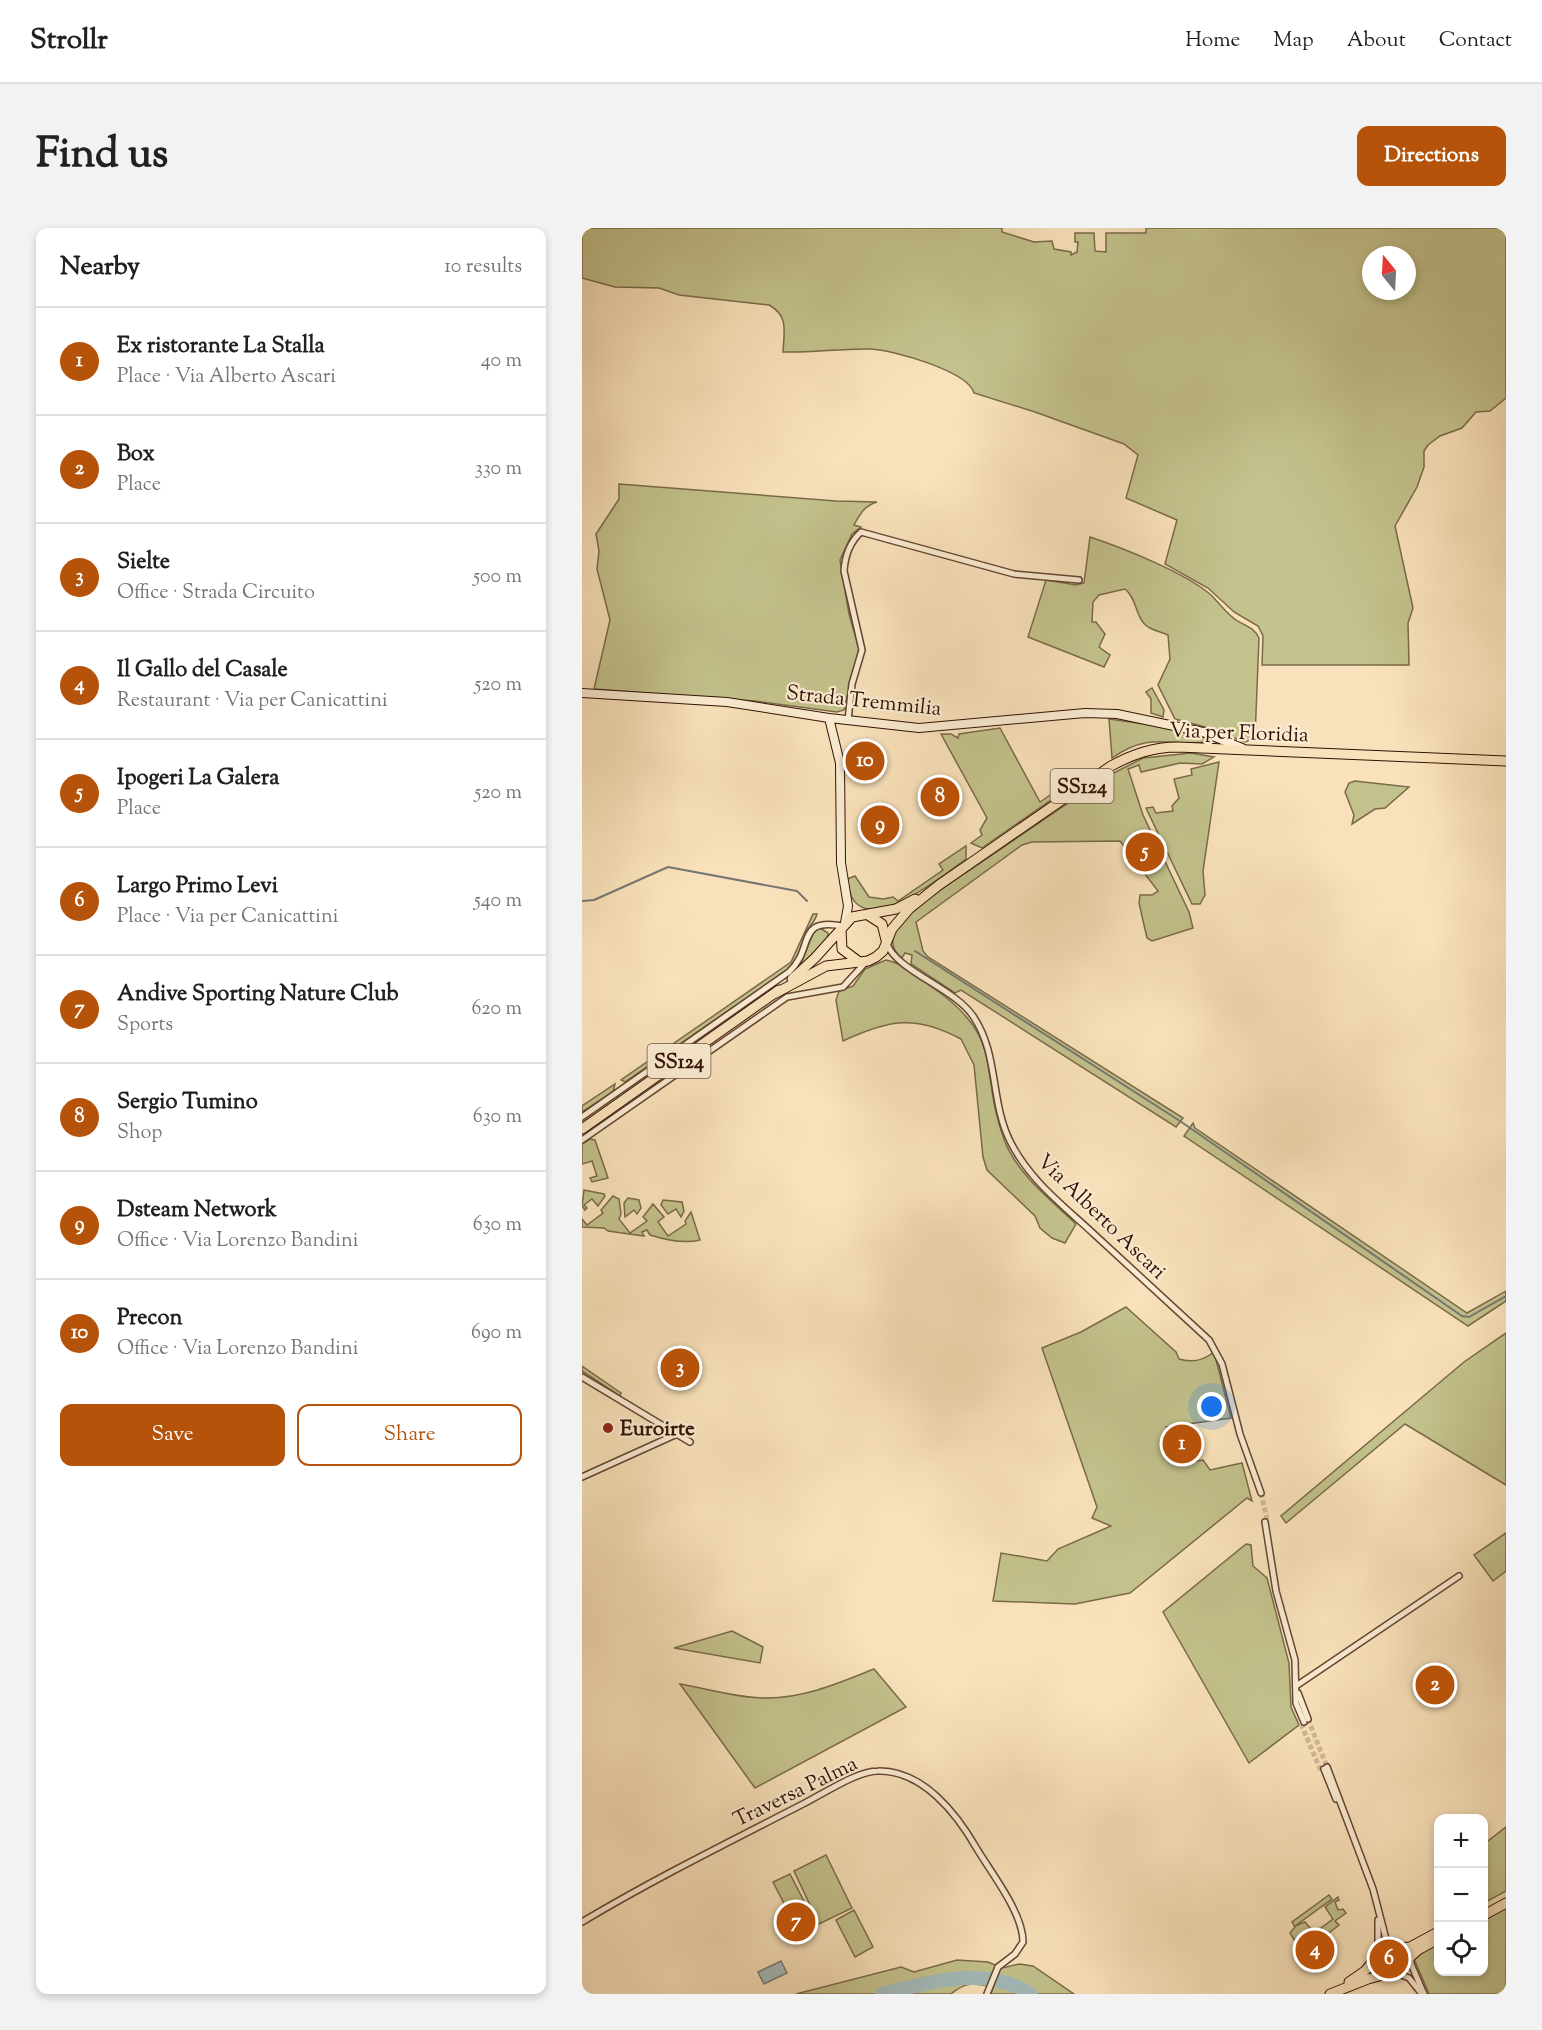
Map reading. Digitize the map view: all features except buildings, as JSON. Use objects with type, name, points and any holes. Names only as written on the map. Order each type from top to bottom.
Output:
[{"type":"main road","name":"Strada Tremmilia","points":[[582,693],[727,702],[829,718],[919,728],[1084,713],[1117,714],[1203,732],[1245,750]]},
{"type":"main road","points":[[829,718],[840,763],[841,863],[848,906],[840,943],[848,959]]},
{"type":"main road","name":"Via per Floridia","points":[[939,885],[1111,766],[1134,754],[1166,747],[1506,760]]},
{"type":"main road","points":[[776,993],[815,958],[843,926],[865,914],[896,909],[939,885]]},
{"type":"main road","points":[[776,993],[819,969],[848,959],[869,960],[909,909],[939,885]]},
{"type":"main road","points":[[846,896],[865,914],[882,924],[886,941]]},
{"type":"main road","name":"SS124","points":[[582,1129],[776,993]]},
{"type":"main road","points":[[1488,1907],[1506,1897]]},
{"type":"main road","points":[[1488,1913],[1506,1903]]},
{"type":"main road","points":[[1378,1955],[1380,1969],[1400,1961],[1410,1947],[1434,1934]]},
{"type":"main road","points":[[1329,1994],[1400,1961],[1434,1941]]},
{"type":"main road","points":[[1340,1989],[1365,1971],[1383,1949],[1400,1961]]},
{"type":"street","points":[[848,720],[852,684],[862,650],[849,598],[845,561],[851,544],[861,532],[1014,574],[1079,580]]},
{"type":"street","points":[[582,1117],[789,972],[798,963],[809,931],[814,926],[826,923],[843,926]]},
{"type":"street","points":[[582,1140],[787,997],[843,987],[869,960],[894,957],[886,941]]},
{"type":"street","name":"Via Alberto Ascari","points":[[894,957],[966,1006],[982,1030],[991,1052],[1002,1119],[1009,1140],[1035,1179],[1209,1340],[1218,1353],[1259,1495]]},
{"type":"street","points":[[848,959],[852,979]]},
{"type":"street","points":[[582,1377],[690,1442]]},
{"type":"street","points":[[582,1477],[677,1434]]},
{"type":"street","points":[[1266,1521],[1275,1552],[1274,1578],[1295,1660],[1299,1702],[1306,1721]]},
{"type":"street","points":[[1296,1686],[1459,1575]]},
{"type":"street","points":[[1325,1768],[1372,1889],[1386,1939],[1423,1994]]},
{"type":"street","name":"Traversa Palma","points":[[582,1922],[671,1871],[862,1774],[880,1771],[898,1775],[931,1791],[966,1829],[1022,1930],[1023,1942],[1020,1949],[998,1967],[987,1994]]},
{"type":"street","points":[[1378,1916],[1378,1955]]},
{"type":"street","points":[[1400,1961],[1409,1978],[1423,1994]]},
{"type":"shaded area","points":[[582,228],[1002,228],[1002,232],[1034,242],[1052,241],[1054,249],[1071,252],[1071,255],[1077,252],[1078,242],[1075,242],[1075,233],[1094,233],[1095,251],[1106,252],[1106,233],[1146,233],[1146,228],[1506,228],[1506,398],[1490,411],[1476,412],[1462,428],[1440,436],[1428,445],[1424,451],[1424,467],[1417,487],[1395,526],[1413,608],[1408,623],[1409,665],[1262,665],[1263,636],[1258,626],[1234,612],[1208,588],[1165,564],[1177,520],[1126,498],[1138,455],[1124,444],[974,393],[969,385],[945,370],[896,353],[871,349],[783,352],[784,325],[780,314],[769,305],[679,295],[659,288],[615,287],[582,278]]},
{"type":"shaded area","points":[[619,484],[836,501],[877,502],[866,508],[858,517],[854,525],[861,527],[852,534],[840,560],[849,614],[859,649],[844,710],[837,712],[755,701],[594,689],[610,620],[597,569],[599,551],[596,534],[619,499]]},
{"type":"shaded area","points":[[1090,537],[1136,554],[1186,578],[1211,595],[1231,616],[1256,634],[1259,638],[1255,738],[1245,742],[1175,719],[1158,685],[1170,659],[1168,635],[1145,625],[1125,589],[1099,595],[1093,602],[1092,622],[1096,622],[1105,634],[1099,647],[1110,655],[1104,667],[1028,637],[1046,580],[1076,585],[1084,583]]},
{"type":"shaded area","points":[[1152,688],[1164,710],[1163,717],[1151,713],[1151,699],[1146,692]]},
{"type":"shaded area","points":[[1109,719],[1158,726],[1211,741],[1151,742],[1127,749],[1112,758]]},
{"type":"shaded area","points":[[1000,728],[1040,802],[1056,791],[1061,793],[982,848],[971,843],[982,835],[980,830],[987,818],[941,734],[951,734],[958,738],[959,734]]},
{"type":"shaded area","points":[[1191,753],[1214,757],[1202,764],[1180,763],[1141,772],[1139,765],[1128,769],[1143,815],[1189,912],[1193,928],[1152,941],[1147,938],[1139,903],[1140,895],[1152,895],[1158,891],[1120,841],[1032,842],[1022,845],[916,922],[923,951],[928,957],[1183,1118],[1176,1127],[961,990],[955,993],[911,964],[912,955],[905,953],[902,958],[893,946],[893,940],[898,927],[911,910],[1108,776],[1143,758]]},
{"type":"shaded area","points":[[1219,762],[1203,871],[1205,895],[1200,904],[1192,904],[1146,808],[1153,807],[1156,813],[1173,811],[1172,806],[1179,798],[1174,779],[1192,775],[1191,769]]},
{"type":"shaded area","points":[[1355,781],[1409,787],[1385,808],[1375,809],[1352,824],[1354,815],[1345,792],[1349,783]]},
{"type":"shaded area","points":[[966,846],[966,859],[919,892],[899,902],[881,909],[865,908],[853,899],[847,879],[855,876],[869,897],[883,899],[893,897],[898,901],[943,870],[939,864]]},
{"type":"shaded area","points":[[813,914],[817,914],[806,931],[797,957],[788,969],[625,1082],[621,1080],[791,962]]},
{"type":"shaded area","points":[[820,928],[828,933],[827,940],[800,966],[815,929]]},
{"type":"shaded area","points":[[886,960],[914,973],[954,1004],[970,1021],[980,1038],[986,1056],[997,1116],[1011,1154],[1036,1187],[1076,1224],[1065,1243],[1052,1238],[1040,1228],[1035,1216],[987,1170],[983,1157],[974,1065],[961,1039],[929,1026],[902,1023],[874,1028],[843,1041],[836,1000],[839,991],[853,986],[865,969]]},
{"type":"shaded area","points":[[615,1084],[613,1092],[582,1112],[582,1106]]},
{"type":"shaded area","points":[[1193,1123],[1195,1128],[1467,1313],[1506,1291],[1506,1301],[1468,1326],[1184,1136]]},
{"type":"shaded area","points":[[590,1139],[595,1140],[608,1178],[592,1182],[590,1178],[597,1176],[592,1161],[582,1164],[582,1144]]},
{"type":"shaded area","points":[[584,1190],[605,1196],[598,1206],[592,1199],[584,1205],[587,1208],[585,1210],[582,1206]]},
{"type":"shaded area","points":[[613,1196],[619,1199],[621,1214],[619,1219],[630,1233],[647,1221],[643,1217],[653,1204],[664,1217],[658,1222],[668,1236],[686,1224],[685,1221],[691,1212],[700,1240],[688,1242],[669,1240],[650,1235],[647,1230],[642,1232],[644,1236],[608,1231],[604,1228],[582,1227],[582,1219],[587,1225],[603,1213],[601,1210]]},
{"type":"shaded area","points":[[628,1198],[639,1200],[641,1208],[637,1214],[634,1210],[625,1217],[624,1203]]},
{"type":"shaded area","points":[[663,1200],[682,1202],[684,1211],[681,1217],[676,1209],[668,1214],[661,1205]]},
{"type":"shaded area","points":[[1126,1307],[1176,1352],[1179,1359],[1197,1360],[1214,1352],[1231,1418],[1166,1427],[1170,1458],[1179,1458],[1181,1463],[1203,1460],[1210,1470],[1242,1463],[1252,1501],[1247,1498],[1130,1593],[1075,1604],[993,1601],[1001,1553],[1047,1561],[1058,1549],[1111,1526],[1092,1518],[1097,1507],[1042,1348],[1081,1332]]},
{"type":"shaded area","points":[[1506,1333],[1506,1485],[1405,1424],[1286,1523],[1281,1516],[1464,1362]]},
{"type":"shaded area","points":[[582,1366],[621,1393],[620,1396],[582,1371]]},
{"type":"shaded area","points":[[1506,1533],[1506,1571],[1493,1581],[1474,1555]]},
{"type":"shaded area","points":[[1246,1544],[1251,1545],[1253,1566],[1267,1578],[1289,1663],[1291,1707],[1299,1725],[1249,1763],[1163,1612]]},
{"type":"shaded area","points":[[732,1631],[763,1647],[760,1663],[674,1648]]},
{"type":"shaded area","points":[[874,1669],[906,1707],[755,1788],[680,1684],[746,1697],[781,1697],[822,1689]]},
{"type":"shaded area","points":[[1506,1827],[1506,1891],[1488,1901],[1488,1868],[1488,1841]]},
{"type":"shaded area","points":[[826,1855],[852,1908],[819,1924],[794,1871]]},
{"type":"shaded area","points":[[790,1874],[808,1909],[791,1917],[773,1882]]},
{"type":"shaded area","points":[[1329,1895],[1332,1899],[1295,1926],[1305,1922],[1314,1933],[1333,1919],[1325,1907],[1338,1897],[1339,1900],[1335,1902],[1338,1910],[1343,1909],[1346,1913],[1335,1921],[1339,1925],[1311,1947],[1303,1935],[1295,1941],[1290,1933],[1295,1927],[1292,1922]]},
{"type":"shaded area","points":[[1506,1907],[1506,1994],[1429,1994],[1414,1959],[1434,1945],[1434,1976],[1488,1976],[1488,1917]]},
{"type":"shaded area","points":[[854,1910],[873,1947],[855,1957],[836,1920]]},
{"type":"shaded area","points":[[1386,1954],[1392,1954],[1396,1961],[1392,1968],[1386,1968],[1382,1964],[1382,1958]]},
{"type":"shaded area","points":[[957,1960],[988,1962],[1002,1968],[1019,1964],[1033,1966],[1074,1994],[991,1994],[993,1987],[976,1984],[961,1987],[951,1994],[796,1994],[901,1967],[914,1972]]},
{"type":"water","points":[[781,1961],[787,1973],[764,1984],[758,1972]]},
{"type":"waterway","points":[[582,901],[594,900],[668,867],[797,891],[807,901]]},
{"type":"waterway","points":[[915,951],[1180,1121],[1462,1316],[1469,1317],[1506,1296]]},
{"type":"waterway","points":[[882,1994],[938,1981],[977,1978],[1014,1985],[1031,1994]]},
{"type":"tunnel","points":[[1261,1493],[1267,1519]]},
{"type":"tunnel","points":[[1308,1719],[1327,1767]]},
{"type":"tunnel","points":[[1301,1724],[1321,1771]]},
{"type":"place","name":"Precon","points":[[865,761]]},
{"type":"place","name":"Sergio Tumino","points":[[940,797]]},
{"type":"place","name":"Dsteam Network","points":[[880,825]]},
{"type":"place","name":"Ipogeri La Galera","points":[[1145,852]]},
{"type":"place","name":"Sielte","points":[[680,1368]]},
{"type":"place","name":"Euroirte","points":[[608,1428]]},
{"type":"place","name":"Ex ristorante La Stalla","points":[[1182,1444]]},
{"type":"place","name":"Box","points":[[1435,1685]]},
{"type":"place","name":"Andive Sporting Nature Club","points":[[796,1922]]},
{"type":"place","name":"Il Gallo del Casale","points":[[1315,1950]]},
{"type":"place","name":"Largo Primo Levi","points":[[1389,1959]]}]
